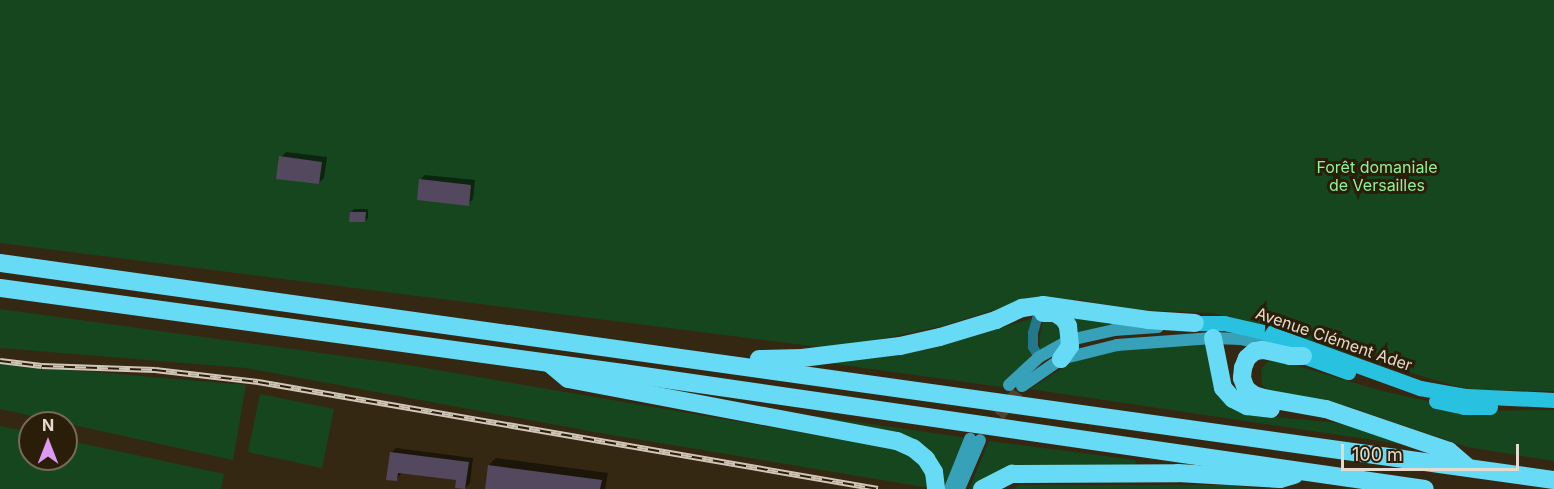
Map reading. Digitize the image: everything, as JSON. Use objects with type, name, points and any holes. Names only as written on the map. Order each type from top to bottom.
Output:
[{"type":"highway","points":[[0,263],[1554,480]]},
{"type":"highway","points":[[0,288],[549,363],[1425,489]]},
{"type":"highway","points":[[739,365],[763,358],[801,358],[900,346],[996,320],[1022,308],[1043,305],[1148,320],[1195,323]]},
{"type":"highway","points":[[996,320],[1045,313],[1055,313],[1064,318],[1070,346],[1061,359]]},
{"type":"highway","points":[[1212,338],[1216,345],[1218,374],[1223,388],[1233,399],[1247,406],[1347,417]]},
{"type":"highway","points":[[1303,356],[1290,356],[1263,350],[1255,351],[1247,358],[1243,368],[1242,378],[1246,389],[1254,395],[1326,408],[1449,451],[1466,466]]},
{"type":"highway","points":[[549,363],[568,379],[897,441],[913,448],[926,459],[934,472],[936,489]]},
{"type":"highway","points":[[982,489],[1012,474],[1178,473],[1280,479],[1306,471]]},
{"type":"main road","name":"Avenue Clément Ader","points":[[1554,400],[1466,396],[1420,388],[1268,333],[1224,323],[1195,323],[1114,330],[1070,340],[1039,357],[1016,386],[1061,359],[1117,345],[1212,338],[1241,339],[1303,356],[1422,398],[1453,405],[1554,408]]},
{"type":"main road","points":[[1195,323],[1212,338]]},
{"type":"main road","points":[[950,489],[975,440],[959,489]]},
{"type":"street","points":[[1039,357],[1034,347],[1033,333],[1037,319],[1045,313]]},
{"type":"green space","name":"Forêt domaniale de Versailles","points":[[0,0],[1554,0],[1554,391],[1468,390],[1213,313],[1135,310],[1081,300],[1030,299],[942,326],[834,349],[0,243]]},
{"type":"green space","points":[[0,309],[408,365],[898,449],[912,456],[928,475],[930,488],[600,433],[246,368],[0,348]]},
{"type":"green space","points":[[1072,315],[1139,321],[1079,333]]},
{"type":"green space","points":[[1034,318],[1033,354],[1002,387],[835,364],[834,362],[927,350]]},
{"type":"green space","points":[[1057,319],[1067,338],[1044,351],[1040,349],[1039,340],[1042,325],[1046,320]]},
{"type":"green space","points":[[1212,342],[1214,365],[1253,415],[1348,424],[1407,445],[1030,389],[1067,365],[1091,354],[1120,348]]},
{"type":"green space","points":[[1277,360],[1382,391],[1472,411],[1554,410],[1554,461],[1467,447],[1347,406],[1269,391],[1262,385],[1261,369],[1267,362]]},
{"type":"green space","points":[[0,364],[246,385],[233,460],[78,426],[78,411],[18,411],[18,413],[0,409]]},
{"type":"green space","points":[[260,394],[334,409],[322,468],[248,452]]},
{"type":"green space","points":[[815,416],[968,438],[947,489],[942,489],[937,461],[814,419]]},
{"type":"green space","points":[[0,426],[18,430],[18,471],[78,471],[78,443],[224,474],[221,489],[0,489]]},
{"type":"green space","points":[[989,441],[1136,460],[1135,469],[1027,469],[975,489],[969,489]]},
{"type":"green space","points":[[1018,485],[1232,485],[1259,489],[1014,489]]},
{"type":"building","points":[[279,156],[322,162],[319,184],[276,179]]},
{"type":"building","points":[[419,179],[471,185],[469,206],[417,200]]},
{"type":"building","points":[[350,212],[366,212],[365,222],[349,222]]},
{"type":"building","points":[[390,452],[469,462],[465,489],[455,488],[456,480],[398,473],[397,481],[386,480]]},
{"type":"building","points":[[488,465],[602,480],[600,489],[485,489]]},
{"type":"tunnel","points":[[988,430],[1022,386]]},
{"type":"railway","points":[[0,361],[42,366],[155,370],[258,382],[878,489]]}]
